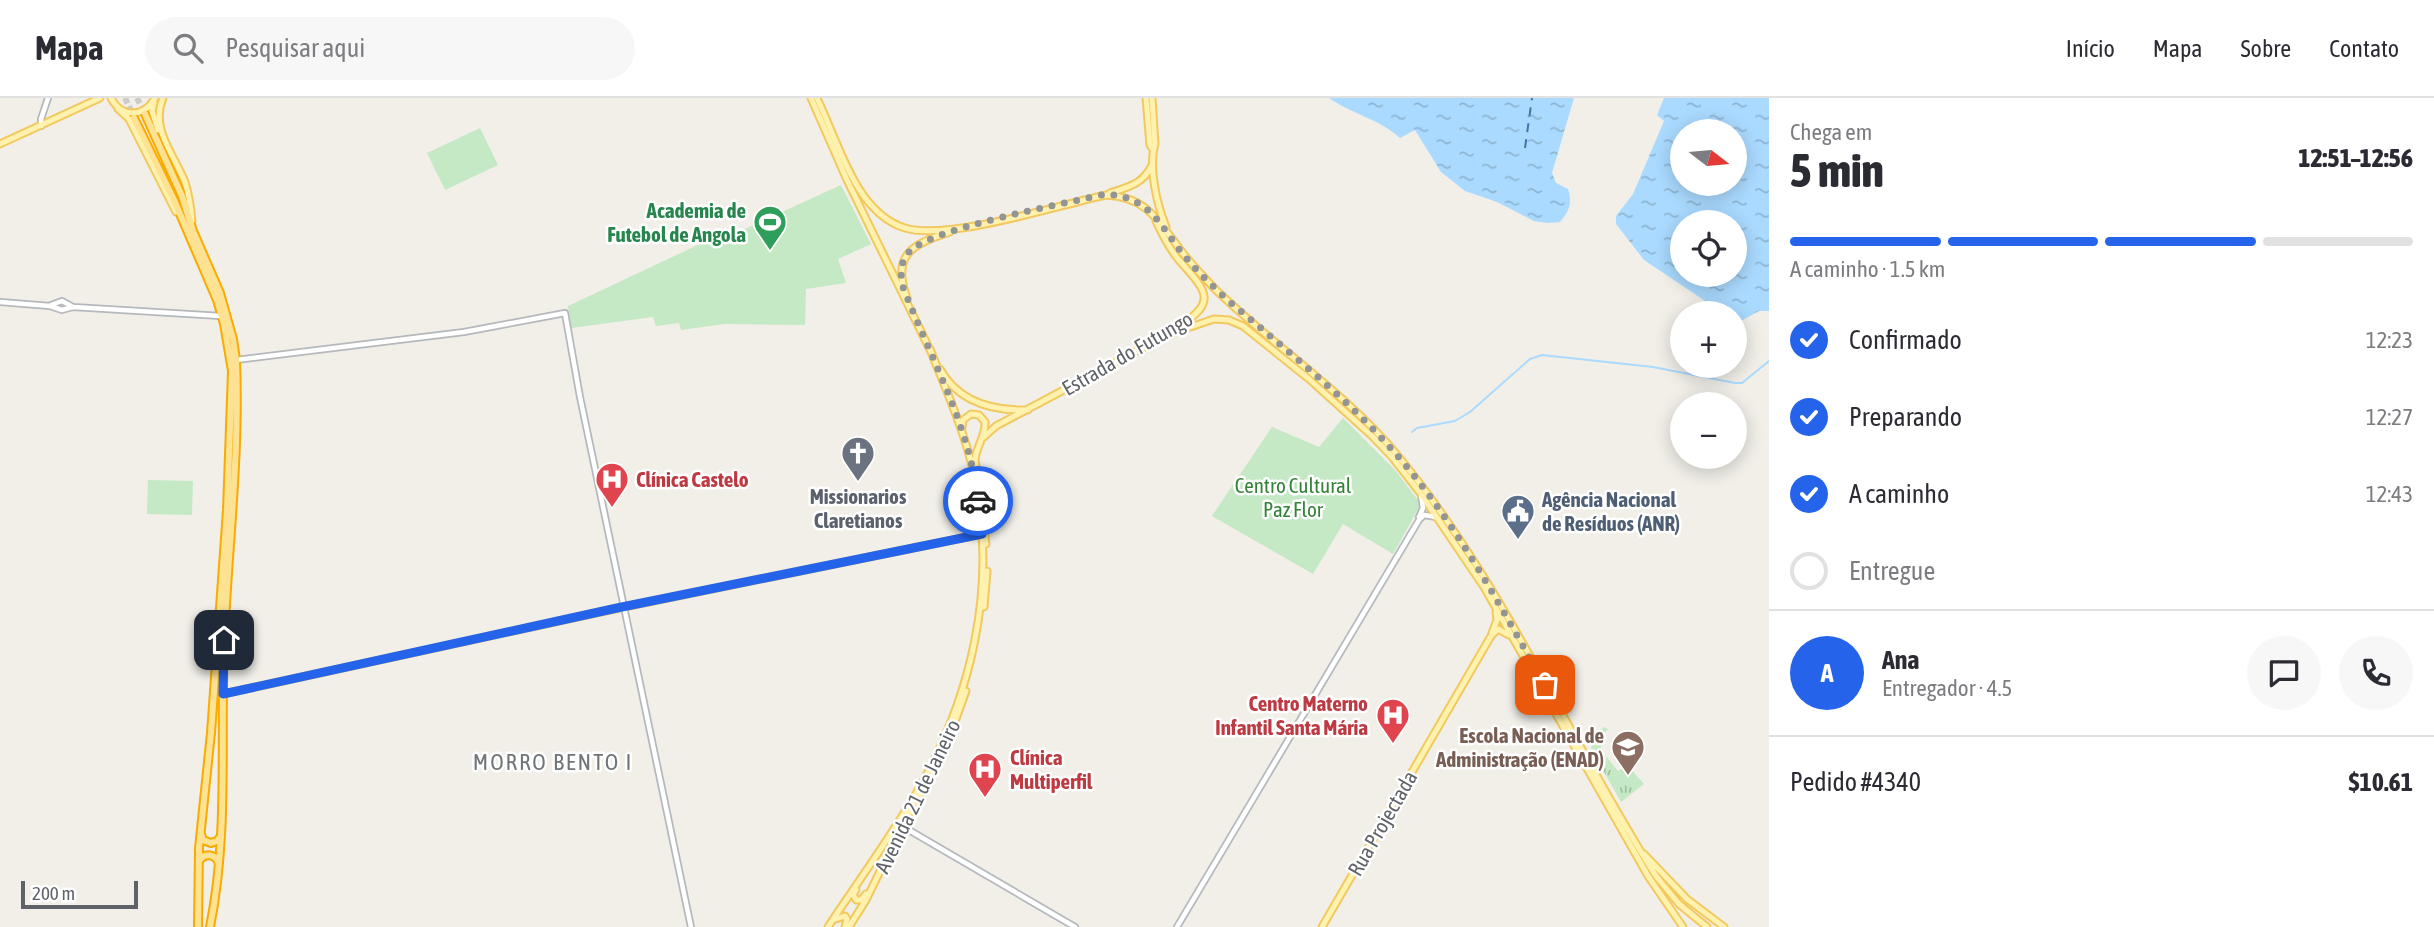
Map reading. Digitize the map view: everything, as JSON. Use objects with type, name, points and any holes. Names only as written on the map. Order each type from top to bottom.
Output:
[{"type":"highway","points":[[145,114],[182,196],[190,233],[222,316],[232,371],[229,462],[211,733],[200,832],[198,927]]},
{"type":"highway","points":[[134,118],[226,309],[236,360],[233,502],[226,584],[221,834],[210,927]]},
{"type":"highway","points":[[200,832],[203,840],[211,843],[217,841],[221,834]]},
{"type":"highway","points":[[198,865],[202,858],[210,855],[218,860],[219,866]]},
{"type":"main road","points":[[111,98],[117,108],[130,113],[138,113],[148,108],[155,98]]},
{"type":"main road","points":[[155,98],[152,111],[154,121],[185,182],[190,202],[190,233]]},
{"type":"main road","points":[[163,98],[158,118],[164,142]]},
{"type":"main road","points":[[811,98],[847,180],[943,374],[958,391],[986,407],[1027,410]]},
{"type":"main road","name":"Estrada do Futungo","points":[[817,98],[857,184],[876,210],[889,221],[907,229],[956,229],[1106,194],[1130,198],[1142,204],[1203,276],[1368,424],[1421,485],[1492,593],[1638,848]]},
{"type":"main road","points":[[1146,98],[1157,197],[1168,233]]},
{"type":"main road","points":[[1152,98],[1155,145],[1153,151]]},
{"type":"main road","points":[[0,145],[97,100],[105,100],[129,119],[190,233]]},
{"type":"main road","points":[[1106,194],[1138,183],[1147,176],[1154,163]]},
{"type":"main road","name":"Estrada do Futungo","points":[[976,453],[990,431],[1196,316],[1204,301],[1199,284],[1178,259],[1152,214]]},
{"type":"main road","points":[[917,323],[902,282],[903,262],[917,245],[956,229]]},
{"type":"main road","points":[[1164,336],[1214,319],[1229,320],[1248,328],[1372,436],[1421,494],[1495,607],[1648,876],[1683,927]]},
{"type":"main road","name":"Avenida 21 de Janeiro","points":[[930,349],[968,452]]},
{"type":"main road","name":"Avenida 21 de Janeiro","points":[[829,927],[893,836],[902,826],[925,786],[952,730],[970,678],[986,597],[987,565],[986,526],[976,467],[976,453],[986,426],[984,419],[976,414],[968,415],[962,423],[977,490],[984,565],[975,642],[966,677],[937,755],[893,836],[866,900],[847,927]]},
{"type":"main road","points":[[223,694],[624,607],[982,534]]},
{"type":"main road","points":[[1491,636],[1497,621],[1495,607]]},
{"type":"main road","points":[[1491,636],[1502,629],[1514,639]]},
{"type":"main road","name":"Rua Projectada","points":[[1322,927],[1491,636]]},
{"type":"main road","points":[[893,836],[869,891],[863,899],[856,900],[855,891],[893,836]]},
{"type":"main road","points":[[1638,848],[1669,894],[1707,927]]},
{"type":"main road","points":[[1638,848],[1687,899],[1724,927]]},
{"type":"main road","points":[[829,927],[841,916],[846,919],[847,927]]},
{"type":"street","points":[[41,126],[48,98]]},
{"type":"street","points":[[0,302],[58,305],[62,310],[66,306],[222,316]]},
{"type":"street","points":[[236,360],[476,331],[565,313],[580,397],[691,927]]},
{"type":"street","points":[[1177,927],[1416,524],[1423,508],[1421,494]]},
{"type":"street","points":[[1416,524],[1424,515],[1437,517]]},
{"type":"street","points":[[902,826],[1075,927]]},
{"type":"green space","points":[[480,128],[498,165],[445,190],[427,153]]},
{"type":"green space","name":"Academia de Futebol de Angola","points":[[841,185],[871,244],[838,259],[846,283],[806,289],[805,325],[724,324],[681,330],[679,323],[656,326],[653,317],[571,328],[568,306],[734,228],[738,232]]},
{"type":"green space","name":"Centro Cultural Paz Flor","points":[[1343,418],[1395,470],[1421,504],[1393,554],[1343,524],[1313,574],[1212,516],[1272,427],[1319,447]]},
{"type":"green space","points":[[148,480],[193,481],[192,515],[147,514]]},
{"type":"green space","points":[[1604,727],[1608,729],[1601,738],[1601,750],[1618,771],[1627,765],[1644,784],[1621,802],[1591,749],[1594,737]]},
{"type":"water","points":[[1329,98],[1574,98],[1552,173],[1556,183],[1568,189],[1568,210],[1560,222],[1534,221],[1497,202],[1465,191],[1441,172],[1415,130],[1400,138],[1392,131]]},
{"type":"water","points":[[1664,98],[1769,98],[1769,311],[1759,311],[1747,318],[1747,301],[1705,301],[1684,287],[1747,287],[1747,210],[1670,210],[1670,277],[1644,260],[1616,224],[1616,216],[1633,194],[1664,121],[1657,115]]},
{"type":"waterway","points":[[1412,432],[1417,428],[1455,421],[1470,412],[1530,359],[1542,355],[1653,367],[1735,383],[1742,383],[1769,361]]},
{"type":"ferry route","points":[[1525,148],[1532,98]]},
{"type":"tunnel","points":[[125,98],[133,115]]},
{"type":"tunnel","points":[[137,98],[145,114]]},
{"type":"way so far","points":[[978,501],[968,452],[957,418],[903,287],[901,276],[904,258],[924,241],[956,229],[1106,194],[1137,201],[1160,223],[1186,258],[1216,289],[1368,424],[1396,454],[1421,485],[1471,559],[1545,685]]},
{"type":"place","name":"Academia de Futebol de Angola","points":[[770,252]]},
{"type":"place","name":"Missionarios Claretianos","points":[[858,483]]},
{"type":"place","name":"Clínica Castelo","points":[[612,509]]},
{"type":"place","name":"Agência Nacional de Resíduos (ANR)","points":[[1518,541]]},
{"type":"place","name":"Centro Materno Infantil Santa Mária","points":[[1393,745]]},
{"type":"place","name":"Escola Nacional de Administração (ENAD)","points":[[1628,777]]},
{"type":"place","name":"Clínica Multiperfil","points":[[985,799]]},
{"type":"district","name":"MORRO BENTO I","points":[[553,762]]},
{"type":"route","points":[[224,640],[223,694],[617,608],[982,534],[978,501]]}]
